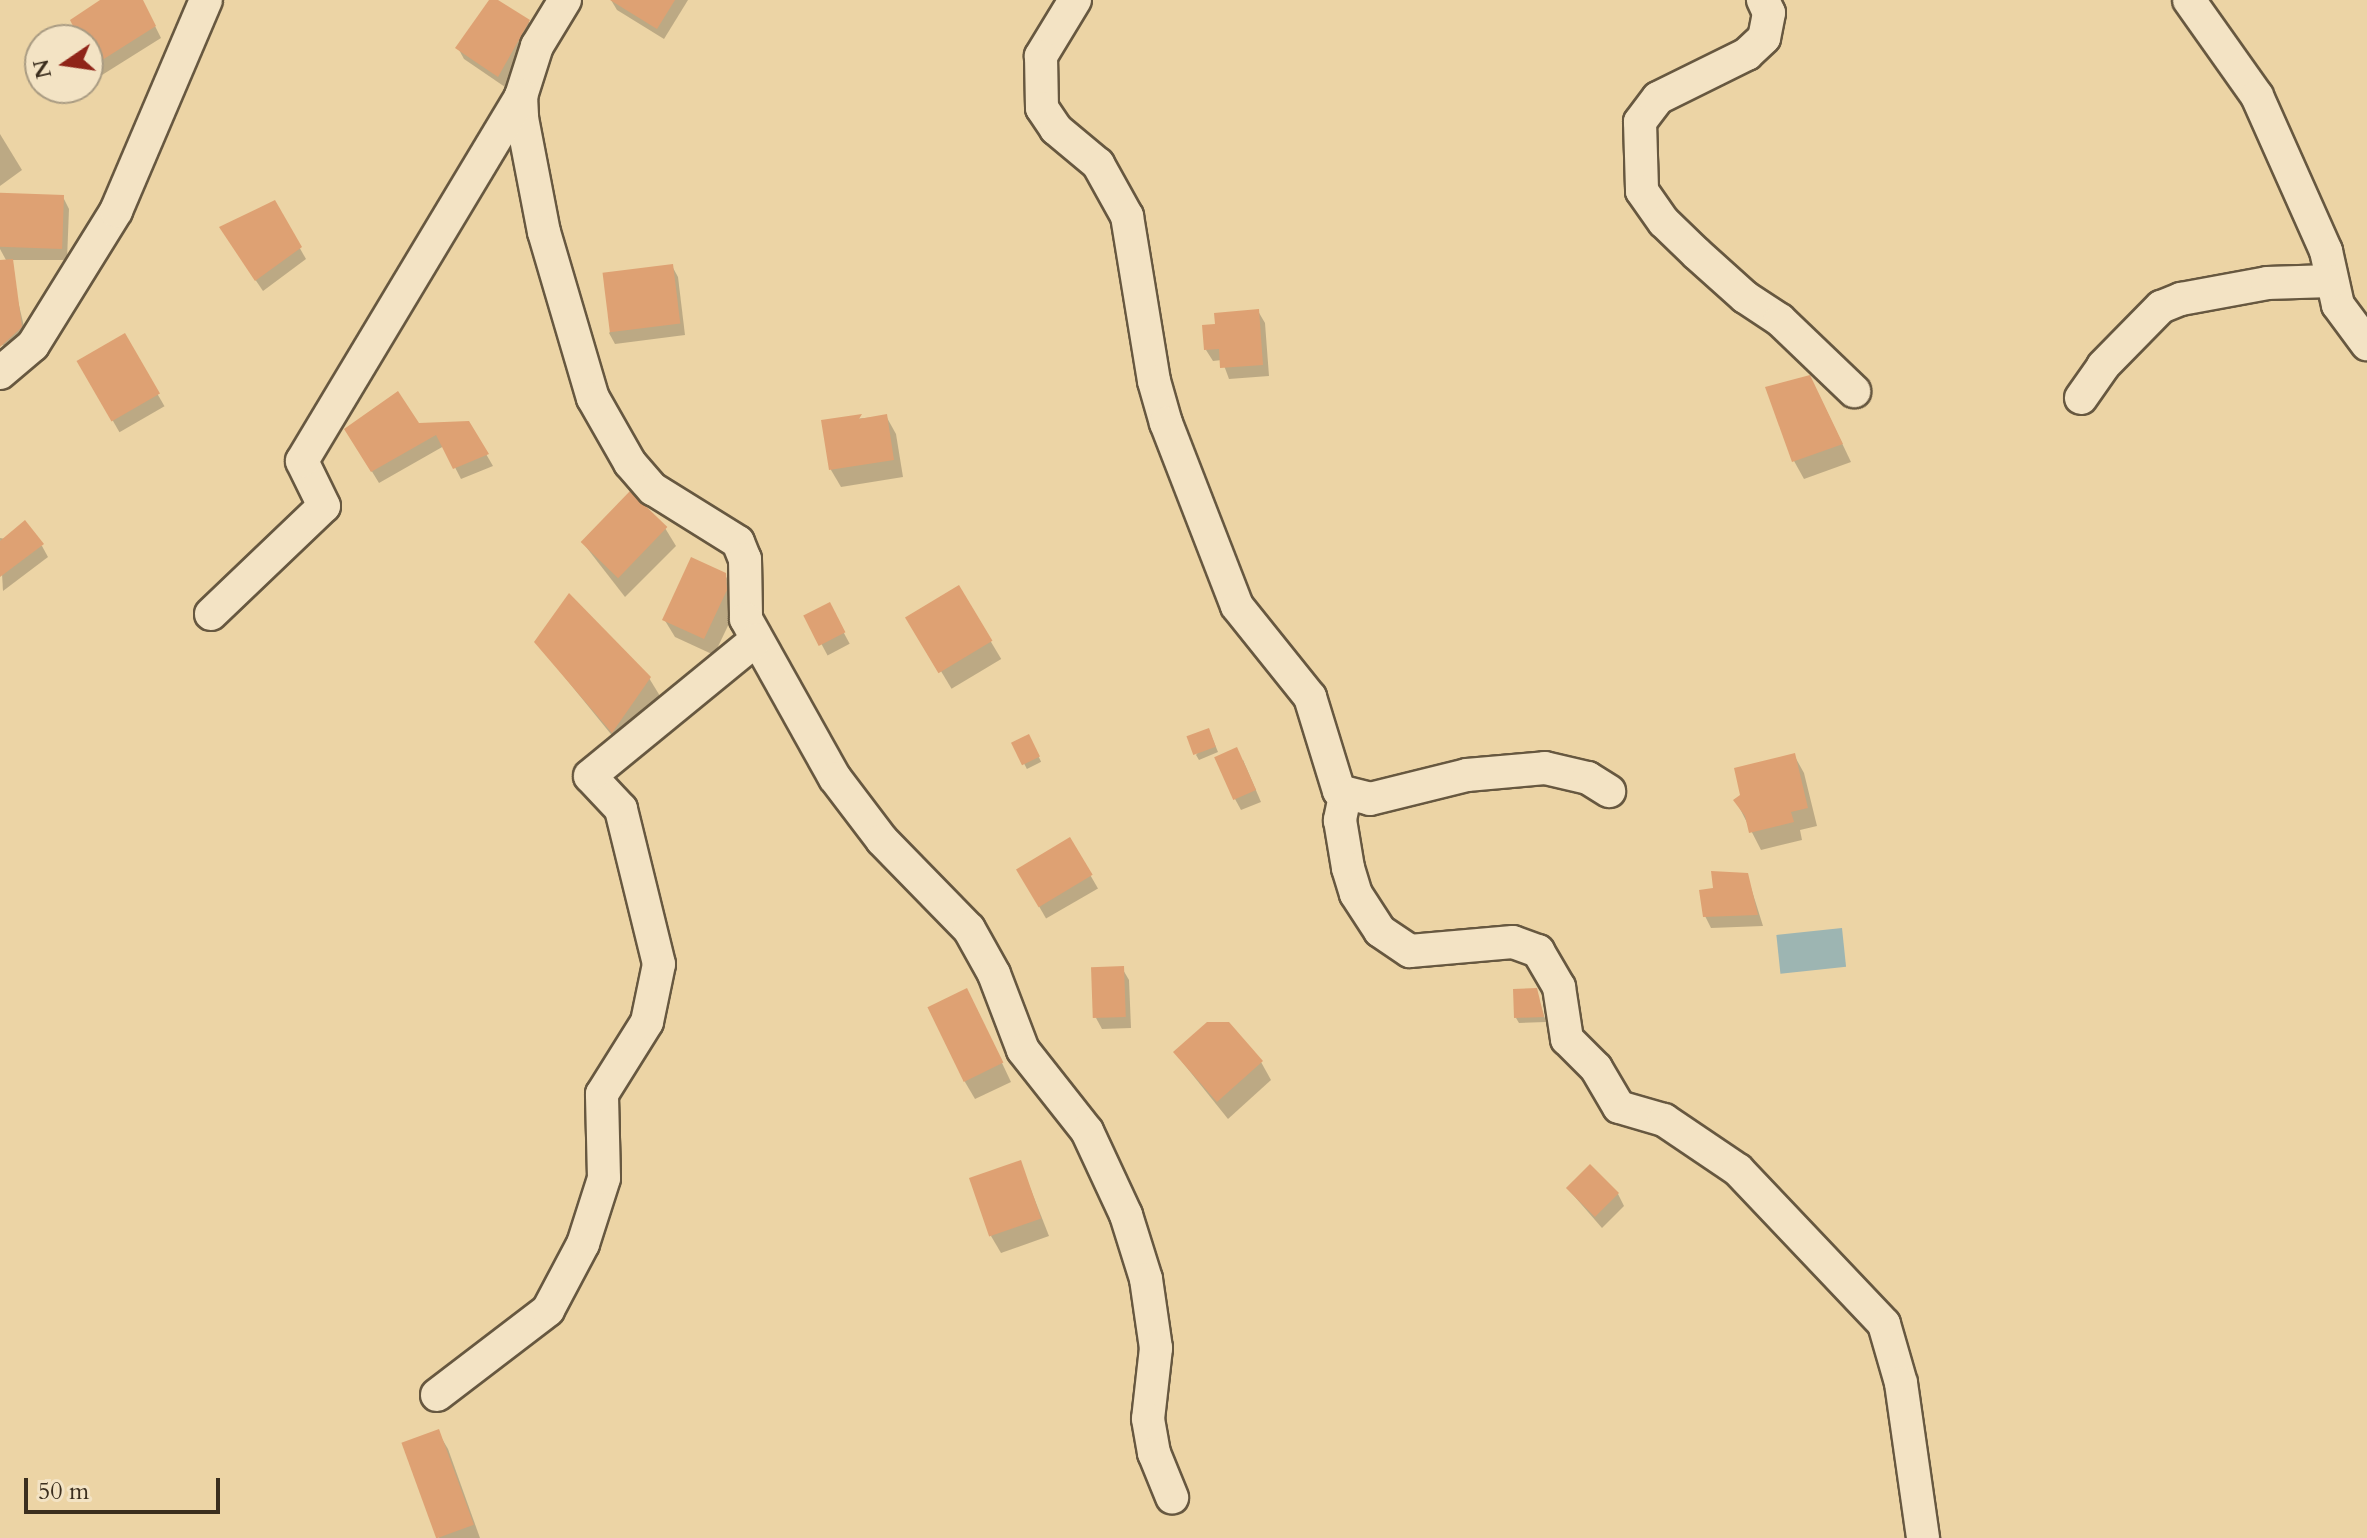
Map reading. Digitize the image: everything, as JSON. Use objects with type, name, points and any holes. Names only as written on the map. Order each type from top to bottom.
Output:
[{"type":"street","points":[[0,373],[33,345],[116,211],[206,0]]},
{"type":"street","points":[[211,614],[324,506],[302,461],[521,96],[537,46],[565,0]]},
{"type":"street","points":[[1075,0],[1041,56],[1042,108],[1056,129],[1098,164],[1127,216],[1154,381],[1166,423],[1237,606],[1310,697],[1329,770],[1345,796],[1340,820],[1356,894],[1380,931],[1410,951],[1513,942],[1538,951],[1559,987],[1567,1039],[1596,1068],[1619,1107],[1664,1120],[1738,1170],[1884,1324],[1901,1383],[1923,1538]]},
{"type":"street","points":[[1763,0],[1769,13],[1764,38],[1725,67],[1658,98],[1640,122],[1642,191],[1664,222],[1696,253],[1745,297],[1780,320],[1854,391]]},
{"type":"street","points":[[2189,0],[2257,96],[2313,219],[2331,281],[2349,326],[2367,344]]},
{"type":"street","points":[[521,96],[529,164],[544,232],[593,398],[630,463],[653,489],[738,542],[745,559],[742,604],[756,640],[860,815],[969,929],[994,974],[1023,1050],[1087,1131],[1126,1215],[1146,1279],[1156,1348],[1148,1419],[1154,1453],[1172,1497]]},
{"type":"street","points":[[2081,398],[2103,366],[2161,307],[2267,283],[2331,281]]},
{"type":"street","points":[[437,1395],[548,1310],[583,1244],[604,1178],[602,1094],[647,1022],[659,964],[621,809],[590,776],[756,640]]},
{"type":"street","points":[[1345,796],[1370,799],[1467,775],[1545,768],[1588,778],[1609,791]]},
{"type":"water","points":[[1842,928],[1846,967],[1780,974],[1776,935]]},
{"type":"building","points":[[100,0],[143,0],[156,26],[104,59],[104,24],[72,24],[70,20]]},
{"type":"building","points":[[489,0],[498,0],[530,20],[498,77],[455,48]]},
{"type":"building","points":[[610,0],[675,0],[657,29]]},
{"type":"building","points":[[0,193],[64,195],[62,249],[0,247]]},
{"type":"building","points":[[275,200],[302,247],[255,281],[219,227]]},
{"type":"building","points":[[13,259],[22,327],[0,347],[0,260]]},
{"type":"building","points":[[673,264],[680,324],[610,332],[603,273]]},
{"type":"building","points":[[1259,309],[1263,365],[1220,368],[1219,349],[1204,350],[1202,325],[1215,324],[1214,313]]},
{"type":"building","points":[[125,333],[160,394],[112,422],[77,361]]},
{"type":"building","points":[[1810,375],[1843,444],[1792,462],[1765,387]]},
{"type":"building","points":[[398,391],[419,423],[469,421],[489,454],[453,469],[436,435],[371,472],[344,429]]},
{"type":"building","points":[[862,414],[859,419],[887,414],[894,460],[829,470],[821,420]]},
{"type":"building","points":[[630,491],[667,527],[618,578],[581,542]]},
{"type":"building","points":[[25,520],[44,544],[0,577],[0,541]]},
{"type":"building","points":[[691,557],[726,573],[727,590],[704,639],[662,620]]},
{"type":"building","points":[[959,585],[992,641],[938,673],[905,617]]},
{"type":"building","points":[[569,593],[651,677],[612,733],[534,642]]},
{"type":"building","points":[[830,602],[845,632],[819,646],[803,616]]},
{"type":"building","points":[[1209,728],[1216,747],[1193,755],[1186,736]]},
{"type":"building","points":[[1029,734],[1040,756],[1022,765],[1011,743]]},
{"type":"building","points":[[1237,747],[1256,790],[1233,800],[1214,757]]},
{"type":"building","points":[[1795,753],[1808,808],[1791,812],[1794,822],[1749,833],[1745,816],[1733,800],[1740,795],[1734,768]]},
{"type":"building","points":[[1070,837],[1093,875],[1039,907],[1016,869]]},
{"type":"building","points":[[1711,871],[1748,873],[1758,915],[1703,917],[1699,890],[1713,888]]},
{"type":"building","points":[[1124,966],[1126,1017],[1093,1018],[1091,967]]},
{"type":"building","points":[[967,988],[1003,1063],[964,1082],[927,1007]]},
{"type":"building","points":[[1537,988],[1544,1017],[1514,1018],[1513,989]]},
{"type":"building","points":[[1207,1022],[1229,1022],[1263,1061],[1217,1102],[1173,1052]]},
{"type":"building","points":[[1021,1160],[1041,1219],[989,1237],[969,1178]]},
{"type":"building","points":[[1590,1164],[1619,1193],[1595,1217],[1566,1188]]},
{"type":"building","points":[[439,1429],[474,1525],[436,1538],[401,1443]]}]
